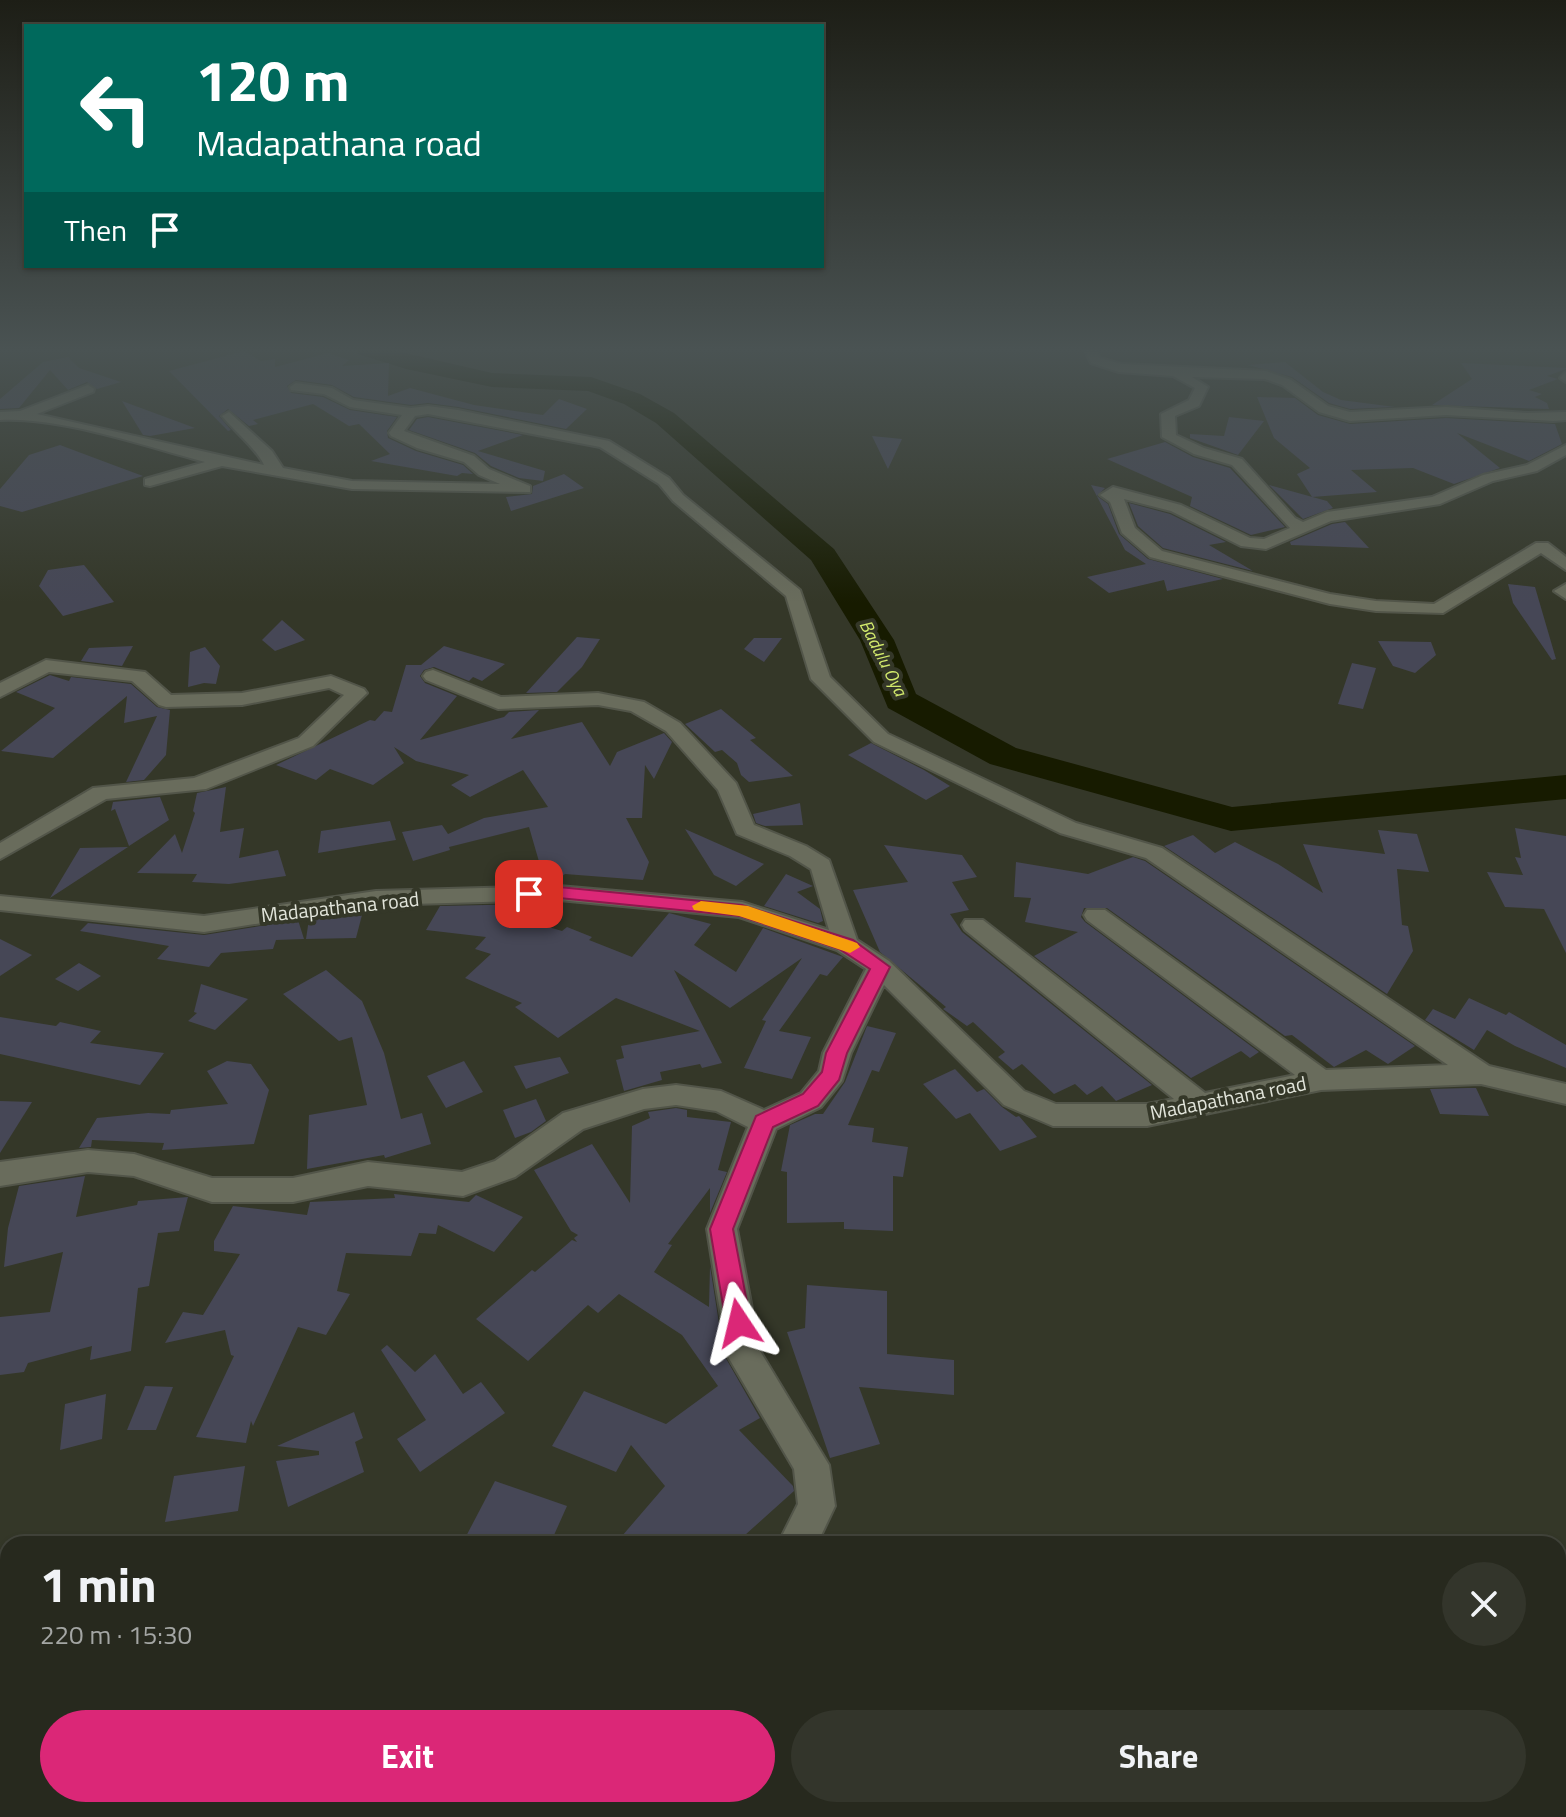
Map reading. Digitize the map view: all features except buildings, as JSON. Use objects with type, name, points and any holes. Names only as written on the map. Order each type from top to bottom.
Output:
[{"type":"street","points":[[102,434],[223,462],[352,485],[525,489],[484,472],[469,459],[422,445],[398,434]]},
{"type":"street","points":[[244,434],[267,454],[269,462],[277,470]]},
{"type":"street","points":[[554,434],[604,444],[664,481],[678,498],[794,594],[821,679],[881,738],[1068,828],[1154,853],[1481,1074]]},
{"type":"street","points":[[1169,434],[1169,437],[1199,451],[1237,462],[1289,521],[1304,529]]},
{"type":"street","points":[[215,445],[216,455],[223,462]]},
{"type":"street","points":[[386,446],[422,445]]},
{"type":"street","points":[[1566,449],[1532,468],[1488,478],[1435,501],[1327,517],[1266,544],[1247,543],[1176,508],[1143,497],[1113,492],[1108,495],[1117,500],[1128,530],[1156,554],[1330,599],[1376,606],[1437,609],[1542,546],[1566,565]]},
{"type":"street","points":[[150,482],[223,462]]},
{"type":"street","points":[[0,691],[46,666],[138,676],[166,701],[242,699],[331,682],[357,693],[306,742],[198,784],[101,793],[0,852]]},
{"type":"street","points":[[433,676],[498,703],[538,706],[598,699],[637,706],[673,727],[728,788],[745,829],[798,851],[821,865],[846,944]]},
{"type":"street","name":"Madapathana road","points":[[0,903],[204,924],[376,898],[559,893],[742,910],[846,944],[880,967],[1014,1098],[1053,1115],[1147,1115],[1321,1080],[1481,1074],[1566,1094]]},
{"type":"street","points":[[1096,915],[1321,1080]]},
{"type":"street","points":[[974,925],[1201,1105]]},
{"type":"street","points":[[801,1536],[817,1506],[811,1465],[744,1355],[722,1229],[764,1122],[811,1100],[832,1074],[837,1053],[880,967]]},
{"type":"street","points":[[0,1174],[88,1161],[134,1165],[212,1190],[293,1190],[368,1174],[463,1184],[505,1169],[573,1121],[643,1099],[676,1095],[721,1101],[764,1122]]},
{"type":"waterway","name":"Badulu Oya","points":[[683,434],[823,555],[877,640],[901,700],[1003,756],[1231,819],[1566,787]]},
{"type":"slow traffic","points":[[701,906],[742,910],[850,947]]},
{"type":"route","points":[[529,894],[559,893],[742,910],[846,944],[880,967],[837,1053],[832,1074],[811,1100],[764,1122],[722,1229],[739,1323]]}]
